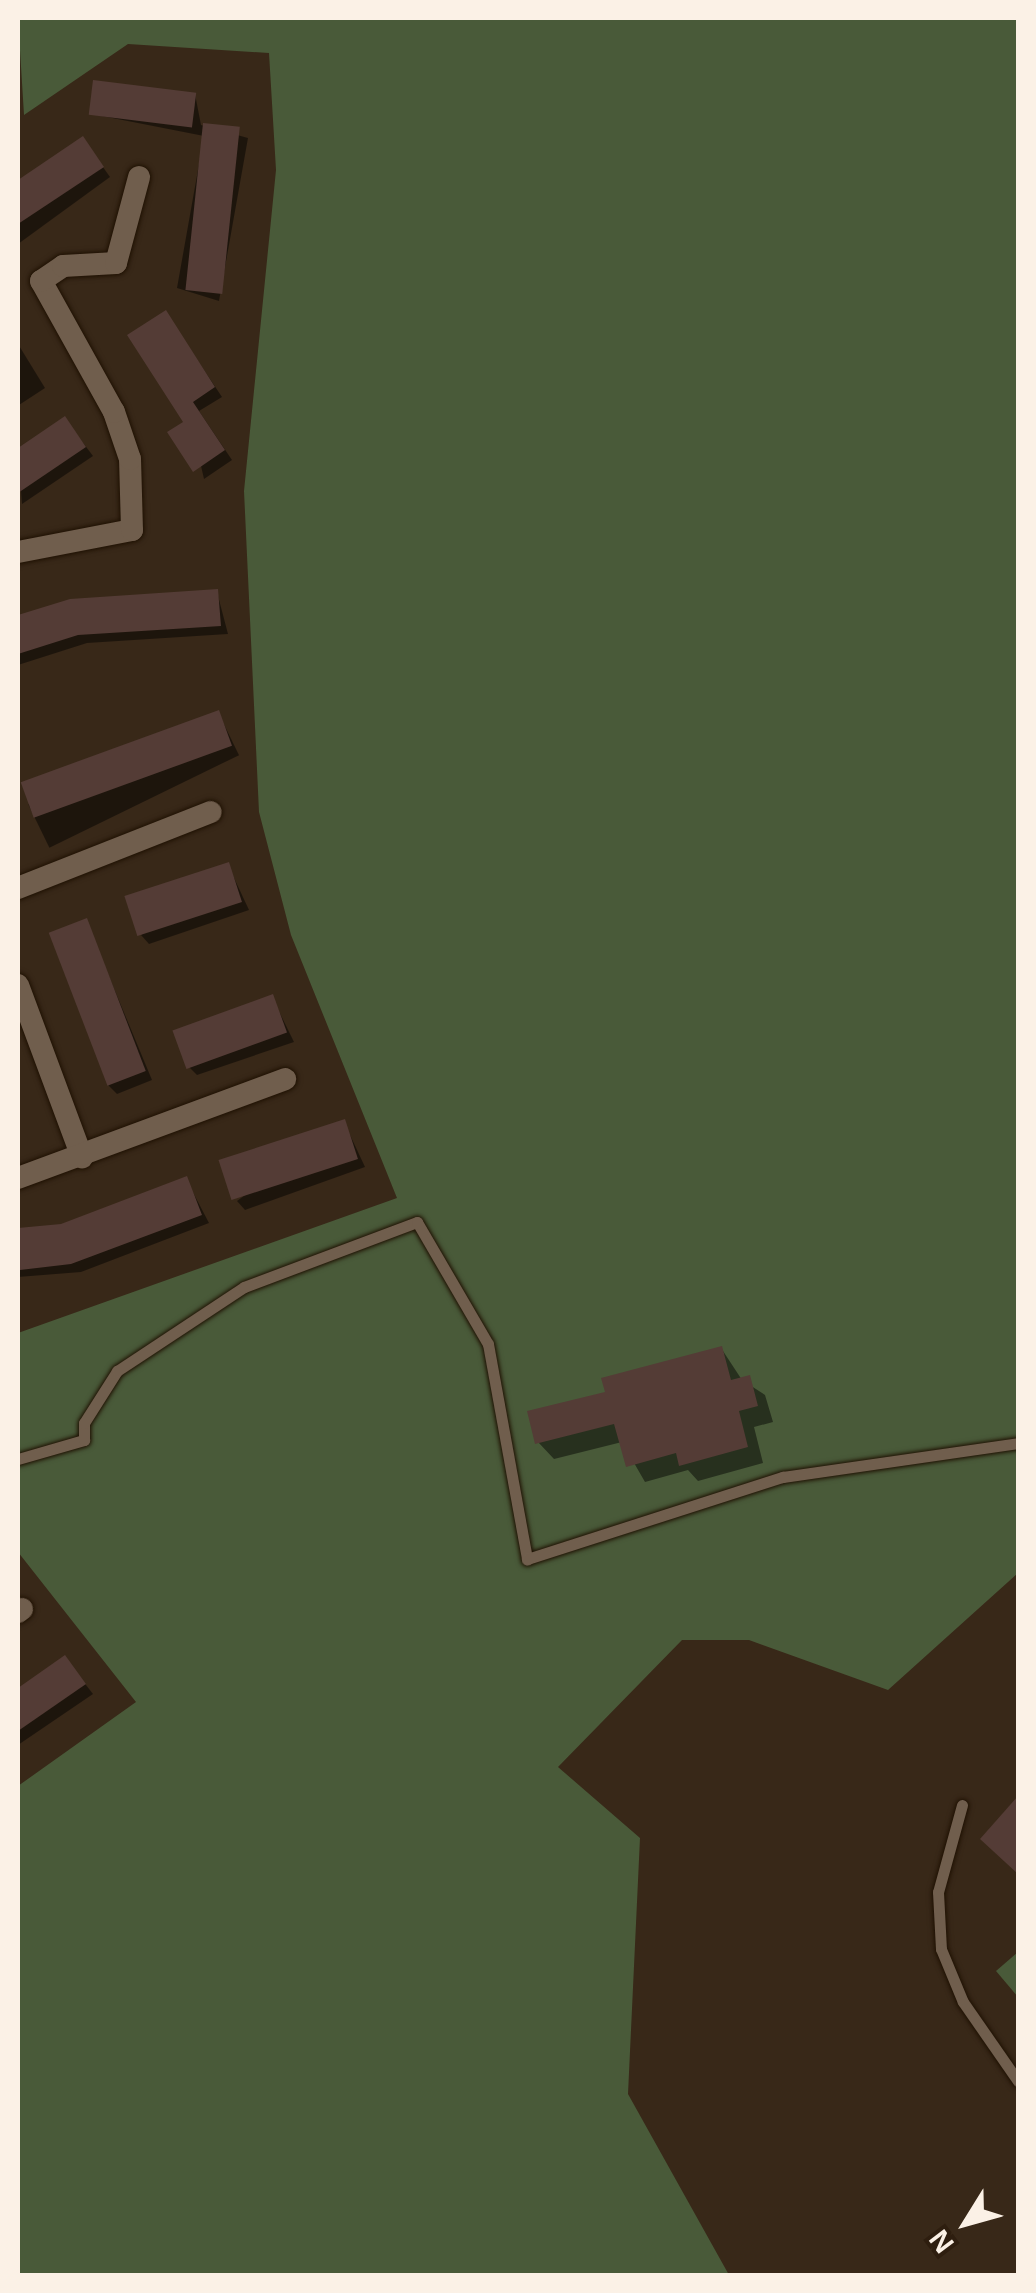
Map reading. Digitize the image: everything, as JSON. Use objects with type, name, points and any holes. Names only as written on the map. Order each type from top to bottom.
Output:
[{"type":"street","points":[[18,552],[132,530],[134,505],[114,412],[42,281],[64,266],[116,264],[138,177]]},
{"type":"street","points":[[18,888],[212,812]]},
{"type":"street","points":[[18,985],[82,1157]]},
{"type":"street","points":[[18,1178],[284,1079]]},
{"type":"lane","points":[[18,1459],[84,1440],[84,1423],[117,1371],[244,1287],[417,1222],[488,1344],[527,1559],[783,1477],[1018,1443]]},
{"type":"lane","points":[[962,1805],[938,1892],[942,1949],[964,2002],[1018,2081]]},
{"type":"green space","points":[[18,18],[1018,18],[1018,1573],[888,1690],[749,1640],[682,1640],[558,1767],[640,1838],[628,2094],[729,2275],[18,2275],[18,1786],[136,1702],[18,1552],[18,1333],[397,1198],[291,935],[259,812],[244,491],[276,170],[269,53],[128,44],[24,115]]},
{"type":"green space","points":[[1018,1952],[1018,1997],[996,1971]]},
{"type":"building","points":[[93,80],[196,93],[192,127],[89,115]]},
{"type":"building","points":[[203,123],[240,127],[222,294],[185,290]]},
{"type":"building","points":[[83,136],[104,167],[18,224],[18,180]]},
{"type":"building","points":[[166,310],[215,387],[193,402],[225,450],[193,472],[167,432],[183,422],[127,335]]},
{"type":"building","points":[[65,416],[86,447],[18,493],[18,448]]},
{"type":"building","points":[[218,589],[221,626],[78,635],[18,654],[18,615],[70,599]]},
{"type":"building","points":[[219,710],[232,746],[34,818],[21,782]]},
{"type":"building","points":[[229,862],[242,902],[137,936],[124,896]]},
{"type":"building","points":[[87,918],[146,1071],[107,1086],[49,933]]},
{"type":"building","points":[[273,994],[287,1033],[186,1069],[172,1031]]},
{"type":"building","points":[[345,1119],[358,1159],[231,1200],[219,1160]]},
{"type":"building","points":[[187,1176],[202,1215],[71,1264],[20,1270],[18,1228],[61,1224]]},
{"type":"building","points":[[722,1346],[731,1380],[750,1375],[758,1406],[739,1411],[748,1447],[679,1466],[676,1453],[626,1467],[614,1424],[535,1444],[527,1411],[605,1392],[601,1378]]},
{"type":"building","points":[[65,1655],[86,1684],[18,1731],[18,1688]]},
{"type":"building","points":[[1018,1796],[1018,1874],[980,1839]]}]
